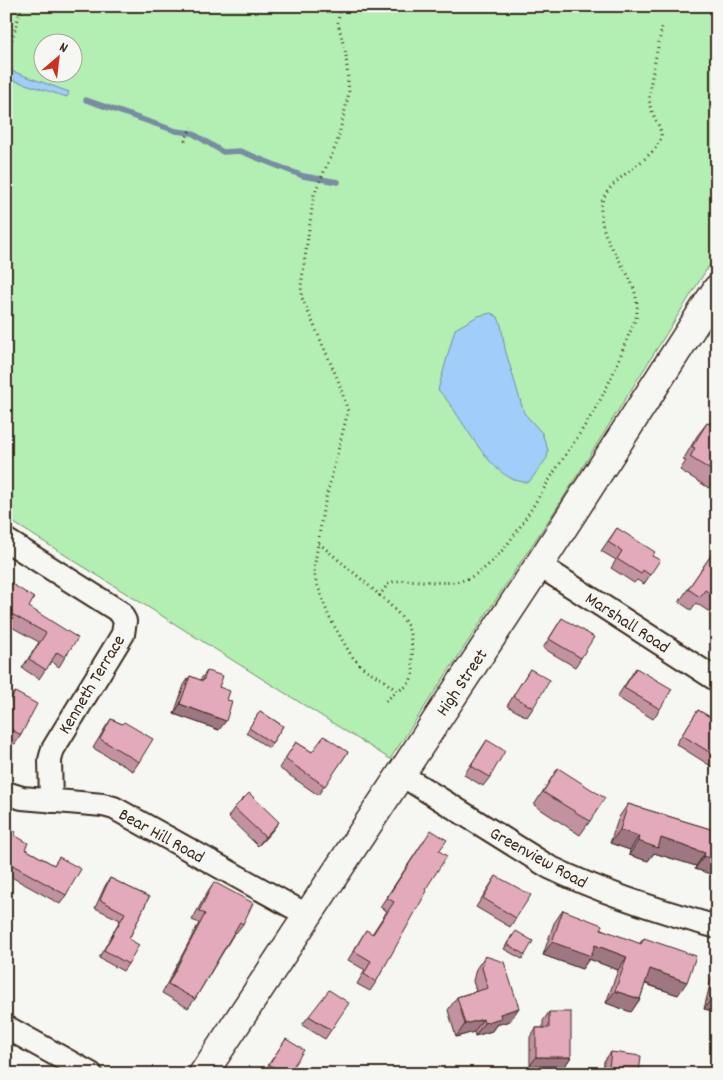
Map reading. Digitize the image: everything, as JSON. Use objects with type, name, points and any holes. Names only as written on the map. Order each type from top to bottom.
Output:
[{"type":"street","name":"High Street","points":[[203,1074],[539,565],[717,289]]},
{"type":"street","name":"Kenneth Terrace","points":[[6,540],[120,612],[125,621],[122,634],[53,749],[50,760],[51,801]]},
{"type":"street","name":"Marshall Road","points":[[539,565],[717,680]]},
{"type":"street","name":"Greenview Road","points":[[400,774],[549,867],[620,897],[717,927]]},
{"type":"street","name":"Bear Hill Road","points":[[6,793],[18,797],[103,805],[114,808],[307,915]]},
{"type":"street","points":[[6,1027],[91,1074]]},
{"type":"path","points":[[6,59],[22,6]]},
{"type":"path","points":[[340,6],[338,23],[346,54],[349,93],[337,143],[314,194],[301,291],[302,298],[338,380],[348,411],[323,510],[315,576],[329,618],[356,662],[396,691]]},
{"type":"path","points":[[380,596],[388,584],[393,582],[451,583],[471,577],[486,567],[503,548],[536,501],[582,430],[611,378],[636,318],[638,308],[637,292],[605,235],[601,205],[610,189],[643,160],[660,140],[661,134],[652,113],[649,94],[662,26]]},
{"type":"path","points":[[185,141],[190,127]]},
{"type":"path","points":[[319,542],[380,596],[407,624],[413,675],[407,685],[396,691],[386,701]]},
{"type":"green space","points":[[6,6],[717,6],[717,253],[560,503],[390,759],[6,518]]},
{"type":"water","points":[[6,69],[32,78],[32,82],[42,82],[69,92],[67,97],[6,78]]},
{"type":"water","points":[[491,313],[498,317],[501,325],[505,349],[524,413],[542,433],[548,450],[547,458],[529,482],[515,480],[501,472],[489,460],[438,390],[455,329],[478,316]]},
{"type":"building","points":[[717,413],[717,474],[690,457],[695,448],[692,447],[707,423],[710,424]]},
{"type":"building","points":[[617,528],[655,552],[652,556],[660,560],[650,575],[643,570],[641,574],[617,559],[622,551],[608,542]]},
{"type":"building","points":[[714,551],[717,552],[717,598],[705,590],[700,597],[688,589]]},
{"type":"building","points":[[6,580],[34,598],[29,607],[78,638],[65,657],[57,652],[46,670],[29,659],[46,633],[6,611]]},
{"type":"building","points":[[562,618],[594,637],[581,658],[549,639]]},
{"type":"building","points":[[636,668],[672,689],[660,709],[624,688]]},
{"type":"building","points":[[530,669],[550,680],[533,708],[513,696]]},
{"type":"building","points":[[207,671],[223,676],[219,687],[230,691],[227,700],[232,701],[226,721],[180,704],[190,676],[203,681]]},
{"type":"building","points":[[15,692],[37,704],[21,735],[12,730],[10,734],[6,732],[6,707]]},
{"type":"building","points":[[698,710],[717,721],[717,757],[682,735]]},
{"type":"building","points":[[260,711],[283,726],[272,743],[249,728]]},
{"type":"building","points":[[111,719],[122,724],[124,722],[153,739],[139,762],[100,739]]},
{"type":"building","points":[[324,736],[348,752],[325,786],[285,759],[296,742],[312,752]]},
{"type":"building","points":[[487,740],[505,751],[490,777],[471,766]]},
{"type":"building","points":[[558,768],[605,798],[590,821],[543,792]]},
{"type":"building","points":[[249,793],[279,822],[265,837],[234,808]]},
{"type":"building","points":[[628,804],[717,831],[717,860],[704,856],[705,853],[661,838],[658,848],[638,841],[639,836],[620,830]]},
{"type":"building","points":[[6,827],[16,832],[14,835],[28,843],[25,849],[54,865],[59,857],[81,869],[66,895],[9,863],[8,865],[6,864]]},
{"type":"building","points":[[431,830],[447,840],[439,851],[447,856],[425,890],[427,891],[376,982],[364,974],[371,961],[354,951],[366,930],[373,934],[394,902],[387,898]]},
{"type":"building","points":[[496,876],[531,895],[516,918],[483,898]]},
{"type":"building","points":[[110,878],[149,897],[129,939],[139,945],[128,964],[104,950],[125,913],[100,900]]},
{"type":"building","points":[[214,882],[253,903],[243,924],[240,922],[195,999],[168,984],[205,914],[199,911]]},
{"type":"building","points":[[563,910],[602,925],[601,929],[641,944],[644,938],[696,956],[687,982],[650,969],[640,999],[615,991],[627,957],[595,945],[591,956],[552,942]]},
{"type":"building","points":[[516,931],[533,941],[525,955],[507,944]]},
{"type":"building","points":[[485,956],[504,962],[519,1008],[500,1014],[501,1018],[484,1023],[483,1019],[465,1024],[457,997],[488,988],[482,968]]},
{"type":"building","points":[[717,972],[717,1002],[710,1000]]},
{"type":"building","points":[[329,990],[349,1003],[331,1030],[309,1016]]},
{"type":"building","points":[[549,1012],[571,1012],[571,1057],[536,1057],[536,1028],[549,1028]]},
{"type":"building","points":[[286,1039],[304,1050],[288,1074],[284,1074],[269,1064]]},
{"type":"building","points":[[611,1052],[641,1056],[639,1074],[608,1074]]},
{"type":"waterway","points":[[86,100],[176,131],[192,133],[223,152],[240,151],[303,176],[338,182]]}]
